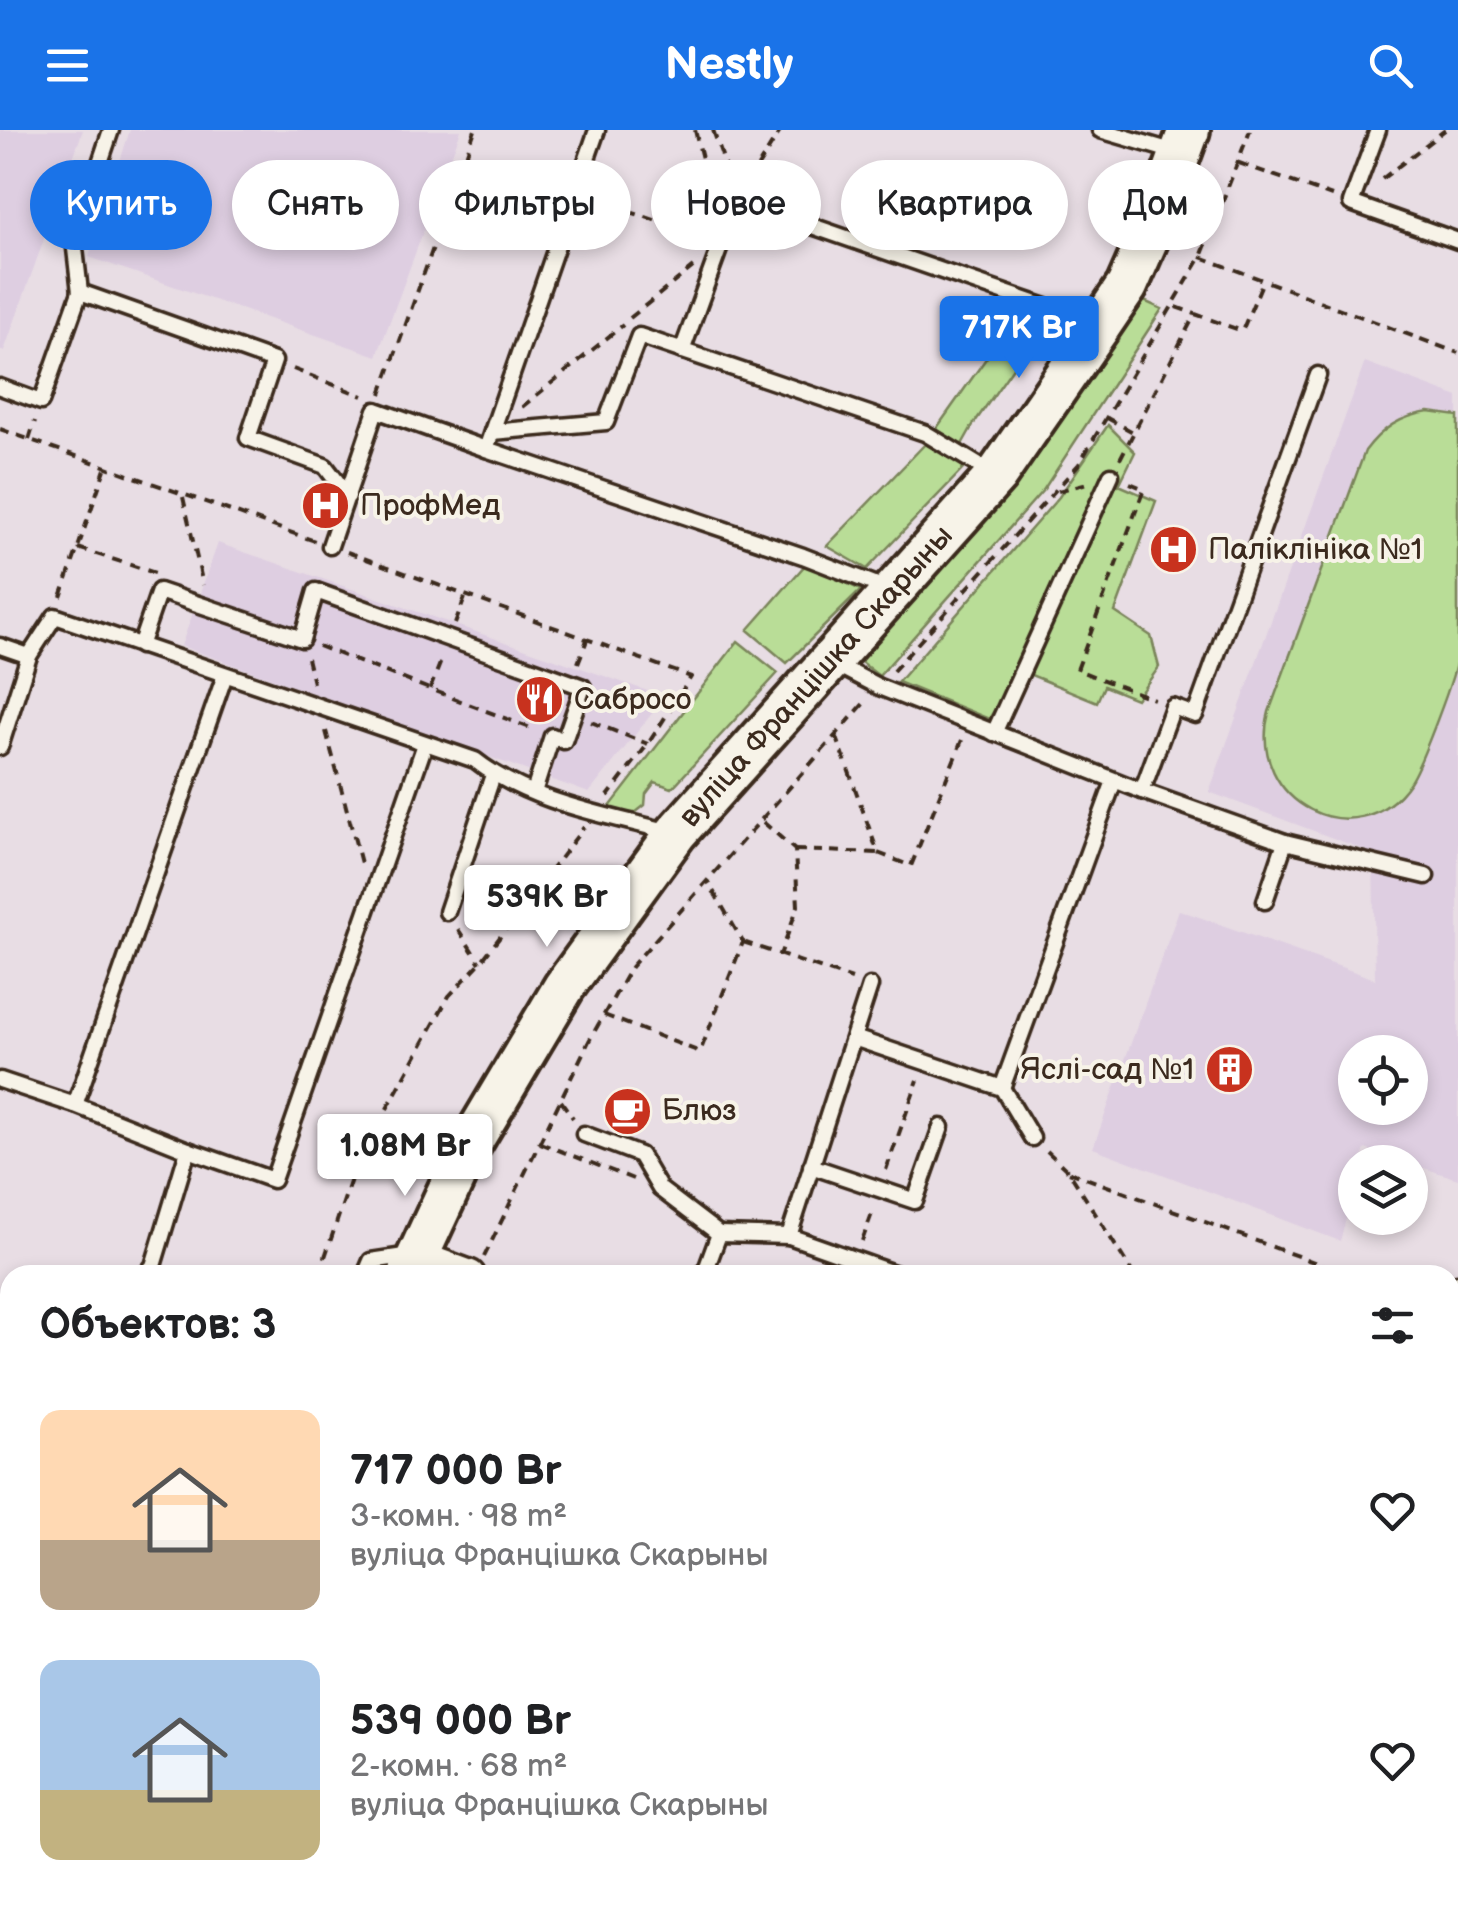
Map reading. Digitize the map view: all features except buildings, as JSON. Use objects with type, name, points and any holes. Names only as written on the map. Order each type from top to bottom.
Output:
[{"type":"main road","name":"вуліца Францішка Скарыны","points":[[413,1265],[466,1150],[564,987],[676,833],[996,476],[1100,326],[1127,286],[1185,142]]},
{"type":"lane","points":[[0,387],[41,402],[80,292],[74,240],[111,130]]},
{"type":"lane","points":[[587,160],[597,130]]},
{"type":"lane","points":[[1100,130],[1185,142]]},
{"type":"lane","points":[[1378,130],[1351,203],[1458,241]]},
{"type":"lane","points":[[821,229],[1100,326]]},
{"type":"lane","points":[[486,449],[555,250]]},
{"type":"lane","points":[[682,351],[720,250]]},
{"type":"lane","points":[[80,292],[274,362],[248,438],[324,466],[348,496]]},
{"type":"lane","points":[[492,432],[606,422],[639,336],[925,433],[996,476]]},
{"type":"lane","points":[[1142,791],[1174,707],[1196,715],[1318,374]]},
{"type":"lane","points":[[330,546],[376,410],[803,556],[891,591]]},
{"type":"lane","points":[[994,732],[1111,476]]},
{"type":"lane","points":[[140,646],[158,591],[302,639],[316,591],[584,687],[564,740],[552,736],[534,792]]},
{"type":"lane","points":[[0,747],[28,656],[55,616],[475,760],[493,775],[534,792],[676,833]]},
{"type":"lane","points":[[0,646],[28,656]]},
{"type":"lane","points":[[830,662],[879,687],[1114,781],[1285,842],[1426,876]]},
{"type":"lane","points":[[75,1105],[225,675]]},
{"type":"lane","points":[[0,1080],[272,1180],[425,744]]},
{"type":"lane","points":[[447,912],[493,775]]},
{"type":"lane","points":[[1002,1088],[1114,781]]},
{"type":"lane","points":[[1265,901],[1285,842]]},
{"type":"lane","points":[[788,1236],[870,986]]},
{"type":"lane","points":[[854,1038],[1002,1088],[1032,1138]]},
{"type":"lane","points":[[812,1166],[915,1200],[940,1127]]},
{"type":"lane","points":[[584,1134],[640,1155],[660,1189],[719,1234],[788,1236],[870,1265]]},
{"type":"lane","points":[[152,1265],[188,1150]]},
{"type":"lane","points":[[708,1265],[719,1234]]},
{"type":"lane","points":[[369,1265],[370,1261],[413,1265]]},
{"type":"path","points":[[274,362],[378,402],[475,130]]},
{"type":"path","points":[[695,130],[702,160]]},
{"type":"path","points":[[712,130],[723,160]]},
{"type":"path","points":[[763,160],[782,130]]},
{"type":"path","points":[[478,1265],[631,967],[1058,491],[1107,418],[1201,257],[1250,130]]},
{"type":"path","points":[[492,432],[714,250]]},
{"type":"path","points":[[1201,257],[1458,353]]},
{"type":"path","points":[[1174,306],[1242,331],[1263,281]]},
{"type":"path","points":[[1111,476],[1195,314]]},
{"type":"path","points":[[1107,418],[1134,432]]},
{"type":"path","points":[[0,430],[691,677],[648,744],[480,963],[449,996],[355,1167],[322,1265]]},
{"type":"path","points":[[55,616],[105,468]]},
{"type":"path","points":[[1058,491],[1111,476],[1144,489],[1078,670],[1174,707]]},
{"type":"path","points":[[183,495],[204,590]]},
{"type":"path","points":[[302,639],[314,685]]},
{"type":"path","points":[[302,639],[552,736]]},
{"type":"path","points":[[571,683],[587,640]]},
{"type":"path","points":[[574,716],[648,744]]},
{"type":"path","points":[[762,820],[795,850],[878,853],[911,866],[969,722]]},
{"type":"path","points":[[326,732],[371,899]]},
{"type":"path","points":[[836,735],[878,853]]},
{"type":"path","points":[[780,954],[798,906],[795,850]]},
{"type":"path","points":[[708,882],[743,942],[870,986]]},
{"type":"path","points":[[447,912],[480,963]]},
{"type":"path","points":[[604,1015],[700,1052],[743,942]]},
{"type":"path","points":[[856,1260],[924,1062]]},
{"type":"path","points":[[1032,1138],[1069,1172],[1128,1265]]},
{"type":"path","points":[[540,1143],[660,1189]]},
{"type":"path","points":[[1069,1172],[1322,1265]]},
{"type":"shaded area","points":[[0,130],[83,130],[72,160],[30,160],[30,250],[40,250],[4,351],[0,350]]},
{"type":"shaded area","points":[[130,130],[461,130],[450,160],[419,160],[419,243],[377,356],[89,257],[91,250],[212,250],[212,160],[120,160]]},
{"type":"shaded area","points":[[1365,362],[1458,397],[1458,1179],[1428,1169],[1428,1145],[1338,1145],[1340,1241],[1093,1148],[1179,910],[1375,979],[1373,853],[1209,792]]},
{"type":"shaded area","points":[[218,543],[665,697],[589,793],[181,646]]},
{"type":"green space","points":[[1133,296],[1162,309],[1044,489],[879,676],[853,656]]},
{"type":"green space","points":[[997,343],[1019,359],[960,448],[934,432]]},
{"type":"green space","points":[[1429,412],[1458,416],[1456,665],[1410,782],[1388,805],[1363,817],[1336,818],[1311,810],[1289,794],[1274,772],[1266,744],[1269,712],[1365,451],[1393,424]]},
{"type":"green space","points":[[1108,425],[1135,452],[1119,485],[1156,501],[1115,612],[1151,636],[1159,667],[1136,699],[1104,686],[1097,702],[1019,670],[989,719],[898,682],[1059,497]]},
{"type":"green space","points":[[927,442],[965,467],[867,569],[827,546]]},
{"type":"green space","points":[[806,564],[861,590],[787,663],[748,630]]},
{"type":"green space","points":[[738,641],[778,673],[672,788],[655,782],[646,794],[645,805],[635,813],[618,813],[609,808]]},
{"type":"place","name":"ПрофМед","points":[[325,506]]},
{"type":"place","name":"Паліклініка №1","points":[[1173,550]]},
{"type":"place","name":"Сабросо","points":[[539,700]]},
{"type":"place","name":"Яслі-сад №1","points":[[1229,1070]]},
{"type":"place","name":"Блюз","points":[[627,1111]]}]
